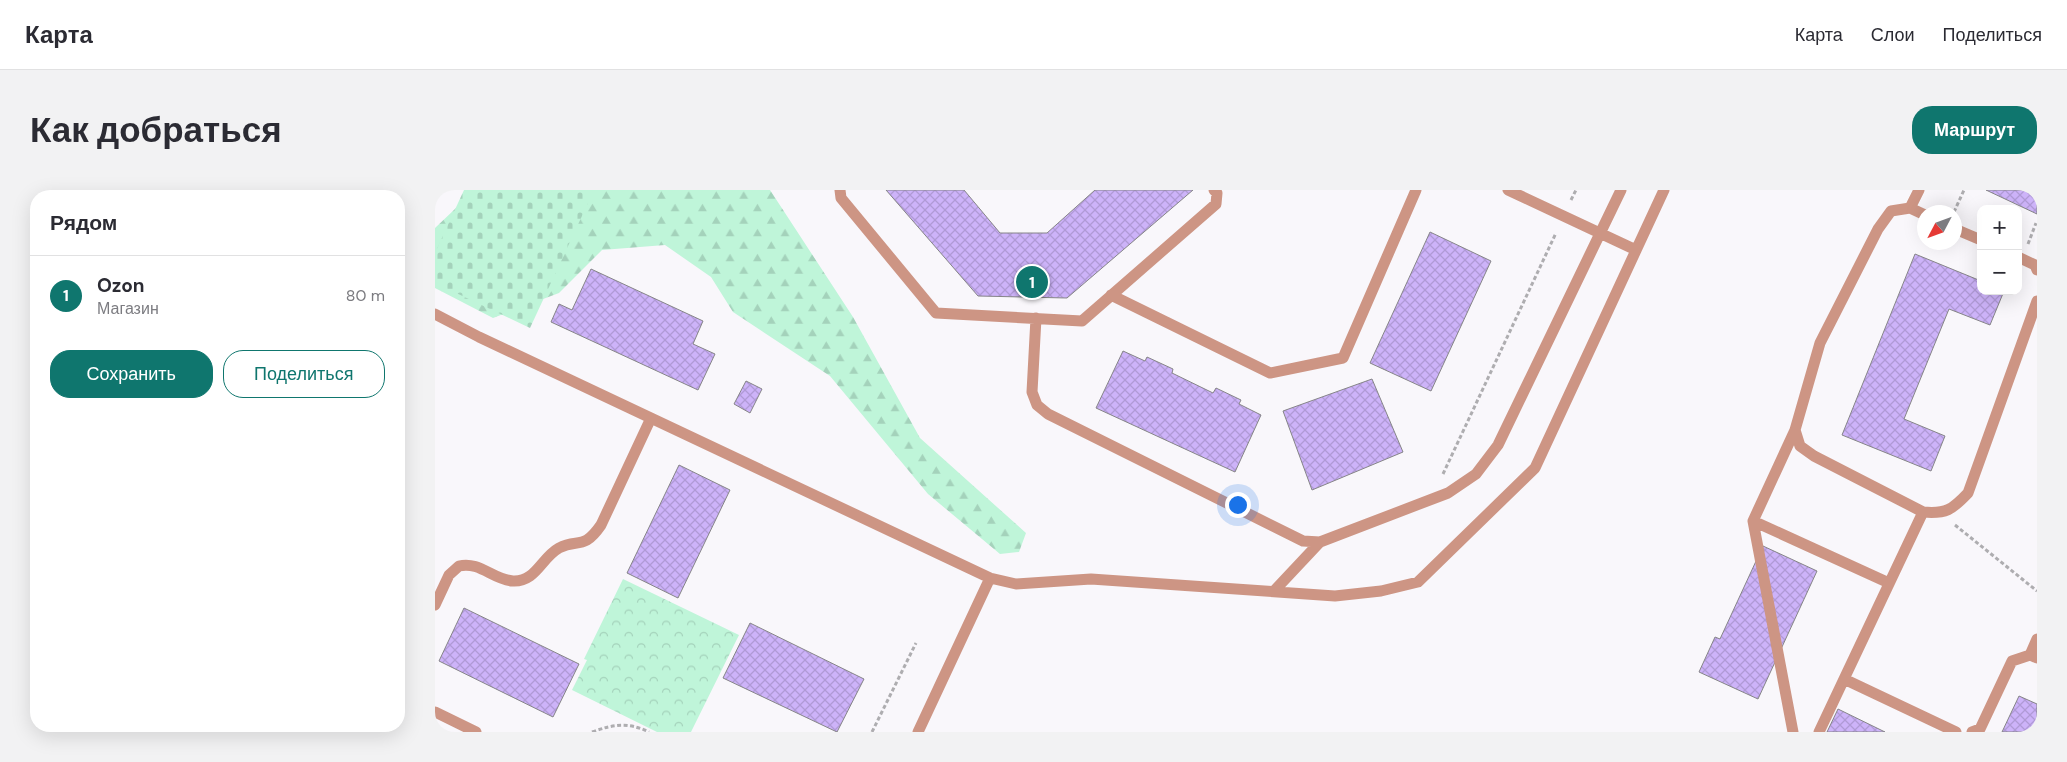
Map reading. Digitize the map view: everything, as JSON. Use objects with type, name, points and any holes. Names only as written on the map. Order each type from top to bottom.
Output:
[{"type":"lane","points":[[840,190],[841,198],[936,313],[1082,321],[1216,204],[1217,193],[1214,190]]},
{"type":"lane","points":[[1111,295],[1270,373],[1343,358],[1416,190]]},
{"type":"lane","points":[[1508,190],[1636,250]]},
{"type":"lane","points":[[1036,318],[1032,392],[1037,405],[1049,414],[1303,541],[1320,542],[1448,493],[1477,474],[1498,445],[1621,190]]},
{"type":"lane","points":[[435,314],[479,337],[990,578],[1016,584],[1091,579],[1335,596],[1359,594],[1418,582],[1535,468],[1664,190]]},
{"type":"lane","points":[[1911,208],[1919,190]]},
{"type":"lane","points":[[1793,732],[1753,521],[1795,430],[1821,343],[1877,229],[1891,211],[1911,208],[1917,211]]},
{"type":"lane","points":[[1962,232],[1977,238]]},
{"type":"lane","points":[[2022,259],[2035,265],[2037,270]]},
{"type":"lane","points":[[1795,430],[1800,446],[1813,456],[1923,512],[1941,514],[1955,507],[1968,493],[2037,301]]},
{"type":"lane","points":[[435,606],[449,575],[459,566],[475,566],[505,580],[521,580],[532,575],[558,548],[579,544],[589,539],[601,525],[651,418]]},
{"type":"lane","points":[[1819,732],[1923,512]]},
{"type":"lane","points":[[1753,521],[1889,583]]},
{"type":"lane","points":[[1274,591],[1320,542]]},
{"type":"lane","points":[[918,732],[990,578]]},
{"type":"lane","points":[[1972,732],[1980,729],[2012,661],[2033,657],[2037,639]]},
{"type":"lane","points":[[1844,679],[1956,732]]},
{"type":"lane","points":[[435,712],[476,732]]},
{"type":"path","points":[[1431,500],[1576,190]]},
{"type":"path","points":[[1956,205],[1964,190]]},
{"type":"path","points":[[1941,514],[2037,591]]},
{"type":"path","points":[[872,732],[916,643]]},
{"type":"path","points":[[592,732],[618,724],[630,724],[649,732]]},
{"type":"green space","points":[[464,190],[594,190],[530,328],[435,283],[435,253]]},
{"type":"green space","points":[[475,190],[770,190],[853,317],[920,438],[1026,533],[1019,552],[1000,554],[928,494],[830,376],[733,312],[711,277],[665,245],[602,250],[559,293],[493,318],[435,288],[435,228]]},
{"type":"green space","points":[[623,579],[739,635],[691,732],[657,732],[572,690],[587,660],[584,659]]},
{"type":"building","points":[[886,190],[964,190],[1000,233],[1047,233],[1095,190],[1193,190],[1067,298],[978,296]]},
{"type":"building","points":[[1986,190],[2037,190],[2037,214],[2022,207],[2022,205],[2018,205]]},
{"type":"building","points":[[1430,232],[1491,261],[1431,391],[1370,363]]},
{"type":"building","points":[[1915,254],[1977,279],[1977,295],[2002,295],[1990,325],[1949,309],[1904,419],[1945,436],[1931,471],[1842,435]]},
{"type":"building","points":[[591,269],[703,321],[693,344],[715,354],[698,390],[551,322],[559,304],[572,310]]},
{"type":"building","points":[[1123,351],[1145,361],[1147,357],[1173,369],[1172,373],[1213,393],[1216,388],[1241,400],[1239,404],[1261,415],[1235,472],[1096,408]]},
{"type":"building","points":[[1372,379],[1403,452],[1312,490],[1283,411]]},
{"type":"building","points":[[746,381],[762,389],[750,413],[734,404]]},
{"type":"building","points":[[679,465],[730,490],[678,598],[627,573]]},
{"type":"building","points":[[1763,546],[1817,571],[1758,699],[1699,672],[1715,637],[1720,639]]},
{"type":"building","points":[[464,608],[579,664],[553,717],[439,661]]},
{"type":"building","points":[[750,623],[864,679],[837,732],[723,678]]},
{"type":"building","points":[[2019,696],[2037,704],[2037,732],[2002,732]]},
{"type":"building","points":[[1838,709],[1885,732],[1827,732]]},
{"type":"place","name":"Ozon","points":[[1032,282]]}]
